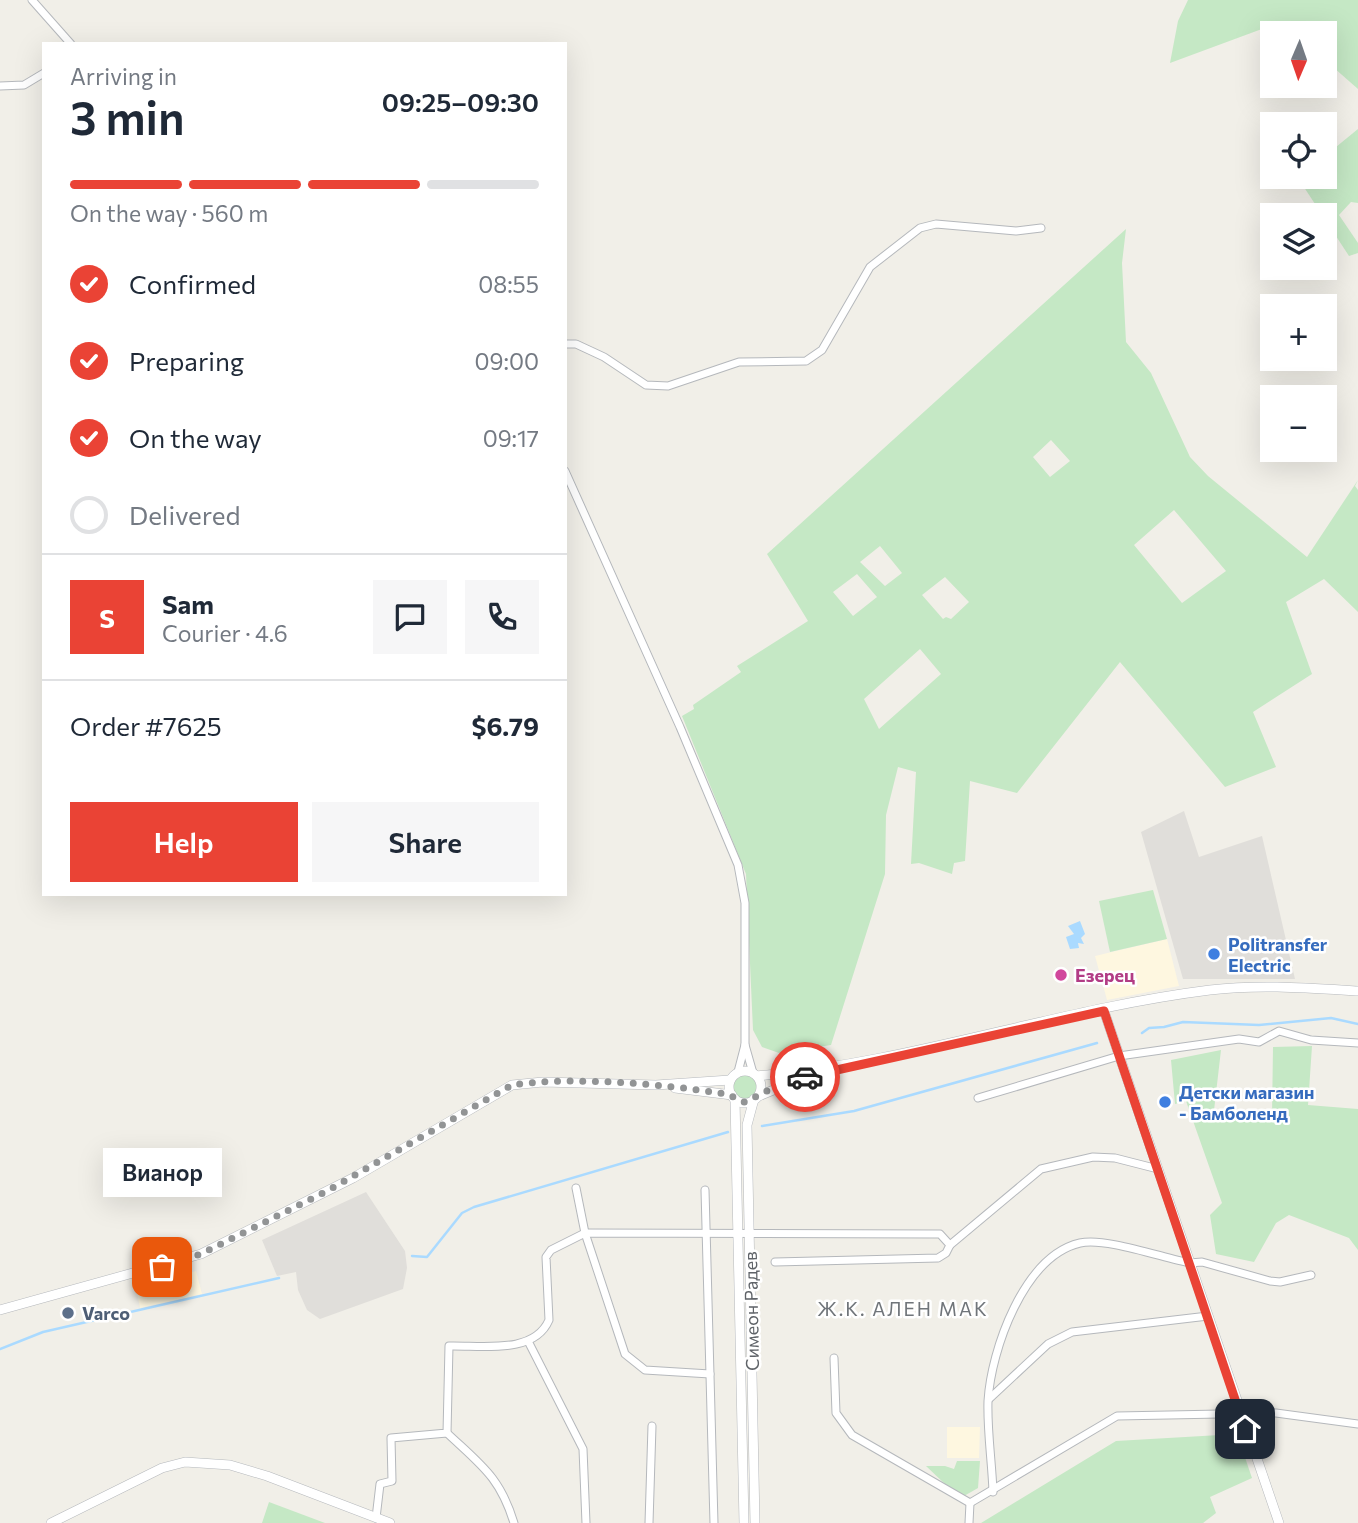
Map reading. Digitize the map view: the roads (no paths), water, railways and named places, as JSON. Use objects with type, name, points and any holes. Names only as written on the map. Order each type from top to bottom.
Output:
[{"type":"street","points":[[32,0],[69,42]]},
{"type":"street","points":[[0,86],[24,85],[42,74]]},
{"type":"street","points":[[567,344],[576,344],[604,357],[646,385],[668,386],[739,362],[806,361],[821,350],[870,267],[920,229],[936,224],[1016,231],[1041,228]]},
{"type":"street","points":[[0,1310],[201,1254],[359,1175],[512,1085],[543,1082],[656,1085],[730,1080],[738,1072],[745,1045],[745,903],[738,865],[680,727],[567,475]]},
{"type":"street","points":[[738,1072],[755,1075],[822,1071],[1185,994],[1237,988],[1358,991]]},
{"type":"street","points":[[1104,1011],[1279,1523]]},
{"type":"street","points":[[978,1098],[1119,1056],[1239,1039],[1259,1042],[1279,1031],[1311,1040],[1358,1043]]},
{"type":"street","points":[[745,1045],[761,1088],[756,1098]]},
{"type":"street","points":[[656,1085],[733,1097],[745,1102],[822,1071]]},
{"type":"street","points":[[730,1080],[733,1097]]},
{"type":"street","name":"Симеон Радев","points":[[733,1097],[744,1234],[755,1523]]},
{"type":"street","name":"Симеон Радев","points":[[744,1523],[744,1234],[747,1125],[756,1098]]},
{"type":"street","points":[[775,1262],[938,1258],[1041,1169],[1093,1157],[1115,1158],[1158,1169]]},
{"type":"street","points":[[576,1188],[584,1233],[625,1354],[645,1370],[710,1374]]},
{"type":"street","points":[[705,1190],[714,1523]]},
{"type":"street","points":[[447,1433],[449,1346],[528,1343],[545,1329],[549,1320],[546,1257],[551,1250],[584,1233],[940,1234],[950,1245]]},
{"type":"street","points":[[993,1492],[988,1400],[1000,1343],[1020,1296],[1039,1269],[1052,1258],[1069,1247],[1094,1242],[1190,1263],[1202,1262],[1270,1281],[1280,1282],[1311,1275]]},
{"type":"street","points":[[988,1400],[1048,1344],[1072,1332],[1208,1316]]},
{"type":"street","points":[[528,1343],[583,1449],[586,1523]]},
{"type":"street","points":[[834,1358],[835,1413],[852,1435],[970,1503]]},
{"type":"street","points":[[970,1503],[993,1492],[1117,1416],[1240,1413],[1296,1415],[1358,1424]]},
{"type":"street","points":[[649,1523],[652,1426]]},
{"type":"street","points":[[376,1518],[380,1485],[392,1481],[391,1438],[447,1433],[488,1471],[506,1495],[514,1523]]},
{"type":"street","points":[[51,1523],[162,1468],[185,1462],[230,1465],[267,1476],[390,1523]]},
{"type":"street","points":[[970,1503],[970,1523]]},
{"type":"water","points":[[1080,921],[1085,934],[1081,938],[1084,944],[1078,943],[1079,948],[1070,949],[1066,937],[1074,934],[1068,926]]},
{"type":"waterway","points":[[1142,1033],[1149,1028],[1183,1022],[1259,1025],[1331,1018],[1358,1024]]},
{"type":"waterway","points":[[762,1126],[854,1111],[1097,1043]]},
{"type":"waterway","points":[[412,1256],[427,1257],[462,1213],[474,1207],[728,1132]]},
{"type":"waterway","points":[[0,1349],[43,1332],[279,1278]]},
{"type":"place","name":"Politransfer Electric","points":[[1214,954]]},
{"type":"place","name":"Езерец","points":[[1061,975]]},
{"type":"place","name":"Детски магазин - Бамболенд","points":[[1165,1102]]},
{"type":"place","name":"Вианор","points":[[162,1267]]},
{"type":"place","name":"Varco","points":[[68,1313]]},
{"type":"district","name":"Ж.К. АЛЕН МАК","points":[[903,1308]]}]
